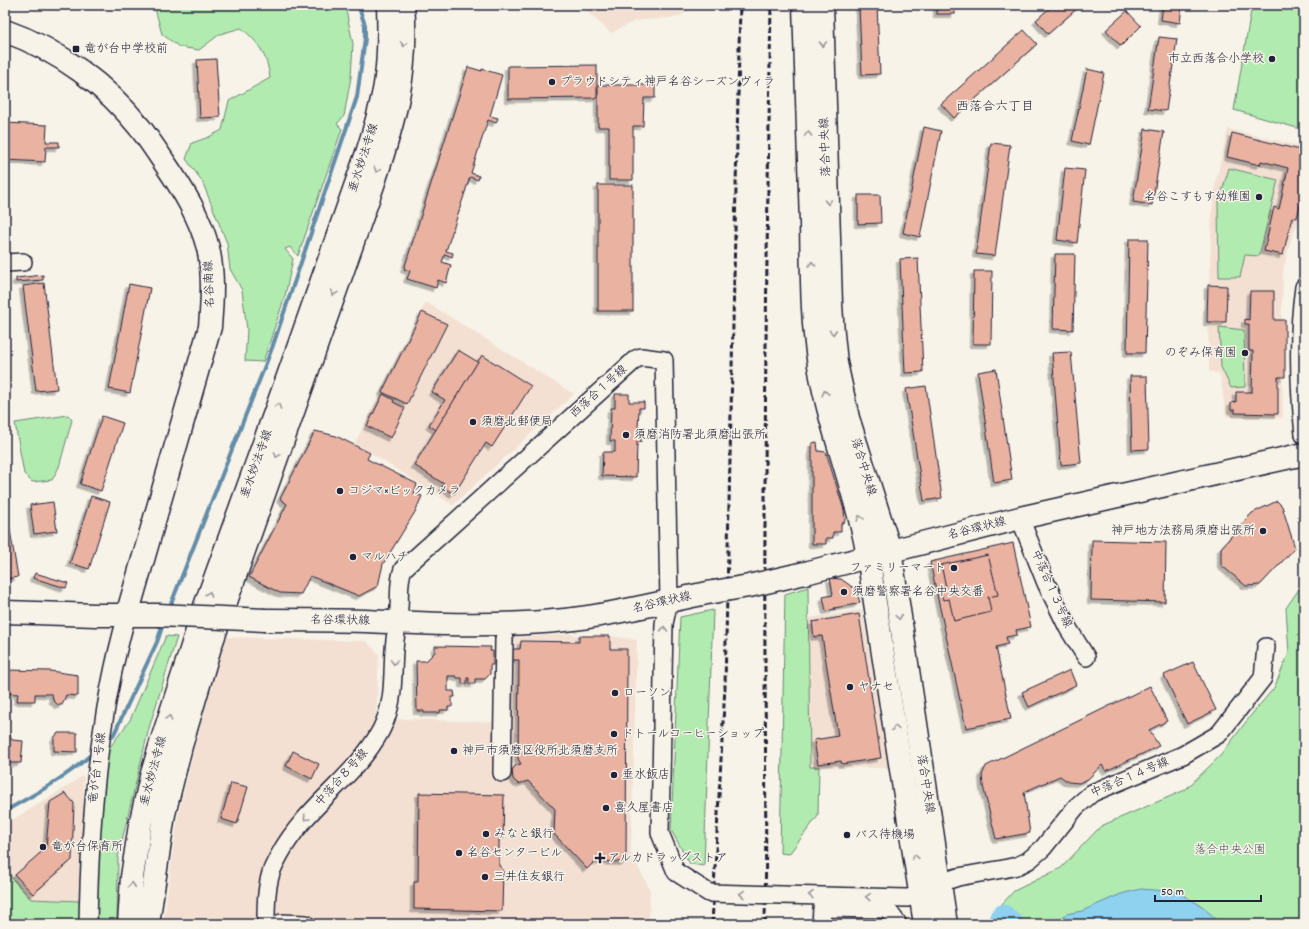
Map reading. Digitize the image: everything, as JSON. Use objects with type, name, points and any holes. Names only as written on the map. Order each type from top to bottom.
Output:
[{"type":"street","name":"垂水妙法寺線","points":[[129,924],[132,877],[140,825],[151,776],[162,740],[205,606],[286,382],[377,120],[385,86],[388,60],[388,5]]},
{"type":"street","name":"垂水妙法寺線","points":[[148,924],[164,814],[181,746],[210,646],[373,185],[394,119],[402,80],[405,29],[403,5]]},
{"type":"street","name":"落合中央線","points":[[804,5],[815,331],[819,366],[832,425],[861,522],[879,553],[876,606],[925,924]]},
{"type":"street","name":"落合中央線","points":[[822,5],[833,334],[836,363],[879,553],[940,883],[946,924]]},
{"type":"street","name":"名谷南線","points":[[5,31],[49,50],[63,59],[98,84],[122,108],[141,130],[182,189],[193,208],[208,248],[212,276],[210,327],[127,615]]},
{"type":"street","points":[[5,262],[23,262]]},
{"type":"street","points":[[1304,287],[1300,340],[1300,384],[1304,436]]},
{"type":"street","name":"西落合１号線","points":[[398,623],[400,578],[403,569],[636,359],[641,357],[664,360],[674,599]]},
{"type":"street","name":"名谷環状線","points":[[5,612],[158,615],[265,620],[398,623],[474,624],[564,620],[629,610],[674,599],[749,586],[1020,518],[1304,454]]},
{"type":"street","name":"中落合１３号線","points":[[1020,518],[1046,583],[1068,628],[1086,657]]},
{"type":"street","points":[[674,599],[664,624],[660,832],[676,872],[709,893],[888,898],[907,898],[921,895]]},
{"type":"street","name":"竜が台１号線","points":[[88,924],[90,852],[97,761],[107,702],[127,615]]},
{"type":"street","name":"中落合８号線","points":[[274,924],[266,912],[271,872],[285,846],[304,819],[352,770],[372,744],[386,718],[393,690],[394,650],[398,623]]},
{"type":"street","points":[[502,773],[504,639]]},
{"type":"street","name":"中落合１４号線","points":[[921,895],[940,883],[958,877],[1017,866],[1029,860],[1043,848],[1076,807],[1092,793],[1183,755],[1219,734],[1263,678],[1266,647]]},
{"type":"street","points":[[888,898],[902,910],[910,924]]},
{"type":"street","points":[[821,924],[822,908],[887,909],[898,924]]},
{"type":"street","points":[[274,924],[306,924]]},
{"type":"shaded area","points":[[464,5],[698,5],[678,17],[635,21],[611,33],[582,7],[512,8]]},
{"type":"shaded area","points":[[1228,129],[1304,147],[1304,209],[1292,236],[1283,271],[1281,334],[1283,418],[1226,416],[1220,374],[1209,371],[1208,313],[1212,212],[1215,185]]},
{"type":"shaded area","points":[[426,302],[574,394],[453,505],[355,443]]},
{"type":"shaded area","name":"ヤナセ","points":[[862,610],[890,768],[810,767],[809,618]]},
{"type":"shaded area","points":[[572,634],[612,636],[637,640],[631,853],[650,890],[649,924],[163,924],[178,816],[194,749],[227,637],[366,641],[379,654],[376,720],[405,719],[493,722],[494,638]]},
{"type":"shaded area","name":"竜が台保育所","points":[[84,775],[80,901],[31,899],[5,870],[5,824]]},
{"type":"green space","points":[[154,5],[345,5],[353,44],[351,77],[344,116],[337,124],[342,129],[298,256],[290,247],[285,249],[293,259],[285,296],[263,362],[245,361],[247,330],[242,290],[230,269],[227,243],[202,181],[186,159],[192,143],[209,137],[222,130],[229,101],[270,78],[267,62],[253,38],[241,28],[220,34],[199,50],[179,47],[162,34]]},
{"type":"green space","name":"市立西落合小学校","points":[[1252,5],[1304,5],[1304,130],[1234,110]]},
{"type":"green space","points":[[1229,168],[1278,180],[1259,256],[1245,255],[1240,277],[1219,277],[1218,205]]},
{"type":"green space","points":[[1219,327],[1244,330],[1245,387],[1231,388],[1221,367]]},
{"type":"green space","points":[[68,415],[72,420],[59,467],[52,480],[32,482],[24,474],[15,423]]},
{"type":"green space","name":"落合中央公園","points":[[1304,582],[1304,924],[989,924],[989,918],[1014,891],[1061,868],[1101,826],[1185,790],[1221,755],[1274,688],[1289,653],[1286,608]]},
{"type":"green space","points":[[808,587],[810,767],[819,767],[818,816],[789,854],[780,853],[785,594]]},
{"type":"green space","points":[[713,610],[704,866],[690,864],[671,830],[680,617]]},
{"type":"green space","points":[[166,636],[177,637],[149,728],[118,857],[117,924],[96,924],[99,818],[107,751],[130,720]]},
{"type":"green space","points":[[5,870],[31,899],[80,901],[79,924],[5,924]]},
{"type":"water","points":[[1141,889],[1177,892],[1202,906],[1218,921],[1219,924],[1056,924],[1066,914],[1082,911],[1121,894]]},
{"type":"building","points":[[859,5],[877,5],[880,74],[862,75]]},
{"type":"building","points":[[937,5],[955,5],[955,14],[937,14]]},
{"type":"building","points":[[1053,5],[1081,5],[1048,34],[1036,20]]},
{"type":"building","points":[[1163,5],[1182,5],[1180,23],[1161,20]]},
{"type":"building","points":[[1127,11],[1141,26],[1121,46],[1106,30]]},
{"type":"building","points":[[1024,30],[1037,44],[954,118],[941,104]]},
{"type":"building","points":[[1159,37],[1177,39],[1166,111],[1148,109]]},
{"type":"building","points":[[216,59],[220,117],[200,118],[197,60]]},
{"type":"building","name":"プラウドシティ神戸名谷シーズンヴィラ","points":[[597,65],[597,98],[508,99],[508,66]]},
{"type":"building","points":[[468,67],[482,71],[482,69],[502,75],[490,116],[498,118],[496,123],[488,120],[471,173],[479,176],[478,180],[470,177],[446,251],[453,253],[452,257],[445,254],[442,262],[451,265],[446,283],[438,280],[436,288],[407,279],[410,271],[404,269]]},
{"type":"building","points":[[1087,69],[1104,73],[1089,145],[1072,141]]},
{"type":"building","points":[[598,85],[655,85],[655,98],[644,98],[643,126],[633,126],[633,180],[609,180],[609,127],[598,127]]},
{"type":"building","points":[[5,123],[47,125],[46,142],[59,142],[59,147],[46,147],[45,162],[5,160]]},
{"type":"building","points":[[924,127],[941,131],[920,237],[903,233]]},
{"type":"building","points":[[1145,129],[1164,132],[1152,205],[1133,202]]},
{"type":"building","points":[[1232,133],[1304,151],[1304,189],[1297,218],[1292,217],[1283,255],[1264,251],[1274,207],[1279,209],[1288,168],[1261,161],[1260,165],[1227,157]]},
{"type":"building","points":[[991,143],[1010,145],[995,256],[976,254]]},
{"type":"building","points":[[1065,168],[1085,170],[1077,243],[1057,240]]},
{"type":"building","points":[[598,185],[633,185],[633,311],[598,311]]},
{"type":"building","points":[[858,195],[880,195],[881,223],[858,224]]},
{"type":"building","points":[[1129,239],[1148,239],[1145,353],[1127,353]]},
{"type":"building","points":[[1055,254],[1075,254],[1073,330],[1053,329]]},
{"type":"building","points":[[918,258],[923,372],[905,373],[900,259]]},
{"type":"building","points":[[974,271],[992,271],[991,344],[973,344]]},
{"type":"building","points":[[43,275],[43,280],[16,282],[16,278]]},
{"type":"building","points":[[44,283],[57,389],[36,391],[23,286]]},
{"type":"building","points":[[129,284],[150,288],[130,393],[109,389]]},
{"type":"building","points":[[1208,285],[1227,286],[1226,322],[1207,322]]},
{"type":"building","points":[[1250,291],[1274,291],[1274,320],[1285,320],[1285,377],[1278,377],[1278,414],[1235,413],[1235,410],[1231,410],[1231,403],[1236,402],[1236,392],[1252,392],[1253,351],[1249,351],[1249,324],[1245,324],[1245,319],[1249,320]]},
{"type":"building","points":[[422,312],[447,324],[407,404],[382,392]]},
{"type":"building","points":[[458,350],[478,362],[436,430],[429,425],[445,400],[432,392]]},
{"type":"building","points":[[1071,352],[1081,463],[1061,465],[1052,353]]},
{"type":"building","points":[[482,355],[531,386],[492,447],[486,443],[454,494],[442,487],[444,484],[414,465]]},
{"type":"building","points":[[996,369],[1012,480],[994,483],[978,372]]},
{"type":"building","points":[[1130,376],[1147,376],[1149,449],[1132,450]]},
{"type":"building","points":[[926,386],[942,498],[924,501],[906,389]]},
{"type":"building","points":[[383,394],[394,400],[393,402],[405,408],[391,438],[367,426]]},
{"type":"building","name":"須磨消防署北須磨出張所","points":[[615,394],[629,394],[629,402],[644,402],[644,408],[639,408],[638,428],[641,428],[641,442],[637,442],[636,477],[602,476],[603,452],[615,452],[615,441],[610,441],[611,408],[615,408]]},
{"type":"building","points":[[102,416],[123,423],[101,491],[80,484]]},
{"type":"building","points":[[315,431],[336,436],[370,453],[367,459],[417,484],[414,494],[422,496],[415,512],[383,564],[378,586],[359,596],[310,576],[301,594],[280,593],[249,577],[287,504],[280,499]]},
{"type":"building","points":[[817,442],[818,451],[826,452],[844,510],[845,521],[841,524],[841,532],[833,532],[833,538],[826,538],[826,544],[812,544],[812,443]]},
{"type":"building","points":[[91,496],[110,502],[89,569],[70,563]]},
{"type":"building","points":[[5,501],[18,577],[5,579]]},
{"type":"building","name":"神戸地方法務局須磨出張所","points":[[1277,501],[1282,506],[1295,548],[1260,585],[1246,586],[1221,565],[1221,548],[1252,513]]},
{"type":"building","points":[[53,502],[57,531],[34,534],[30,505]]},
{"type":"building","points":[[1092,540],[1166,542],[1165,602],[1091,600]]},
{"type":"building","points":[[1013,543],[1031,627],[1016,630],[1017,635],[1006,637],[1008,644],[996,647],[1011,719],[966,728],[930,562]]},
{"type":"building","points":[[988,555],[998,595],[988,597],[991,612],[954,621],[949,599],[943,600],[940,588],[946,587],[941,565]]},
{"type":"building","points":[[35,573],[68,583],[66,588],[33,578]]},
{"type":"building","name":"須磨警察署名谷中央交番","points":[[830,578],[841,579],[855,589],[860,602],[826,611],[823,597],[833,595]]},
{"type":"building","name":"ヤナセ","points":[[859,614],[881,758],[842,764],[841,761],[818,764],[814,740],[838,736],[822,636],[814,637],[812,622]]},
{"type":"building","points":[[579,636],[610,636],[610,649],[627,649],[626,862],[595,861],[587,869],[554,834],[555,809],[528,781],[518,784],[513,779],[512,770],[516,765],[521,764],[518,759],[519,660],[511,660],[511,649],[520,649],[521,641],[579,642]]},
{"type":"building","points":[[435,646],[491,647],[490,651],[493,651],[493,665],[490,665],[490,674],[485,679],[475,679],[475,684],[469,684],[469,678],[467,678],[467,684],[462,684],[462,678],[448,676],[448,691],[454,691],[455,697],[452,697],[452,707],[448,707],[448,710],[440,710],[440,713],[424,713],[424,711],[417,711],[416,661],[426,661],[435,652]]},
{"type":"building","points":[[1193,662],[1216,710],[1187,724],[1164,675]]},
{"type":"building","points":[[5,670],[50,671],[78,675],[78,696],[66,695],[62,705],[58,705],[53,700],[52,694],[35,694],[35,701],[17,701],[18,694],[5,693]]},
{"type":"building","points":[[1070,670],[1076,685],[1029,707],[1022,692]]},
{"type":"building","points":[[1150,686],[1167,721],[1149,730],[1159,746],[1106,771],[1102,765],[1088,779],[1079,783],[1068,782],[1060,776],[1024,792],[1030,833],[996,839],[983,786],[982,775],[986,766]]},
{"type":"building","points":[[5,732],[9,733],[12,740],[23,741],[21,763],[5,763]]},
{"type":"building","points":[[58,733],[77,733],[77,752],[54,751],[54,738]]},
{"type":"building","points":[[293,751],[319,764],[312,779],[286,766]]},
{"type":"building","points":[[231,783],[248,787],[237,824],[221,819]]},
{"type":"building","points":[[65,793],[74,803],[72,860],[33,894],[15,875],[46,848],[50,802]]},
{"type":"building","name":"名谷センタービル","points":[[419,793],[504,795],[503,838],[499,840],[499,866],[503,869],[502,911],[414,909],[414,882],[418,882]]},
{"type":"building","points":[[662,921],[812,924],[661,924]]},
{"type":"waterway","points":[[169,609],[272,348],[357,97],[365,38],[365,25],[358,5]]},
{"type":"waterway","points":[[107,741],[114,734],[157,642],[164,621]]},
{"type":"waterway","points":[[5,811],[63,777],[94,752]]},
{"type":"waterway","points":[[1003,917],[1011,924]]},
{"type":"railway","points":[[712,924],[725,686],[740,5]]},
{"type":"railway","points":[[765,924],[766,400],[771,5]]},
{"type":"place","name":"竜が台中学校前","points":[[76,49]]},
{"type":"place","name":"市立西落合小学校","points":[[1272,59]]},
{"type":"place","name":"プラウドシティ神戸名谷シーズンヴィラ","points":[[552,82]]},
{"type":"place","name":"名谷こすもす幼稚園","points":[[1259,197]]},
{"type":"place","name":"のぞみ保育園","points":[[1245,353]]},
{"type":"place","name":"須磨北郵便局","points":[[473,422]]},
{"type":"place","name":"須磨消防署北須磨出張所","points":[[626,435]]},
{"type":"place","name":"コジマ×ビックカメラ","points":[[340,491]]},
{"type":"place","name":"神戸地方法務局須磨出張所","points":[[1263,531]]},
{"type":"place","name":"マルハチ","points":[[353,557]]},
{"type":"place","name":"ファミリーマート","points":[[954,568]]},
{"type":"place","name":"須磨警察署名谷中央交番","points":[[844,592]]},
{"type":"place","name":"ヤナセ","points":[[850,687]]},
{"type":"place","name":"ローソン","points":[[615,693]]},
{"type":"place","name":"ドトールコーヒーショップ","points":[[614,734]]},
{"type":"place","name":"神戸市須磨区役所北須磨支所","points":[[454,751]]},
{"type":"place","name":"垂水飯店","points":[[614,775]]},
{"type":"place","name":"喜久屋書店","points":[[606,808]]},
{"type":"place","name":"みなと銀行","points":[[486,834]]},
{"type":"place","name":"バス待機場","points":[[847,835]]},
{"type":"place","name":"竜が台保育所","points":[[43,847]]},
{"type":"place","name":"名谷センタービル","points":[[459,853]]},
{"type":"place","name":"アルカドラッグストア","points":[[600,858]]},
{"type":"place","name":"三井住友銀行","points":[[485,877]]},
{"type":"district","name":"西落合六丁目","points":[[995,107]]}]
